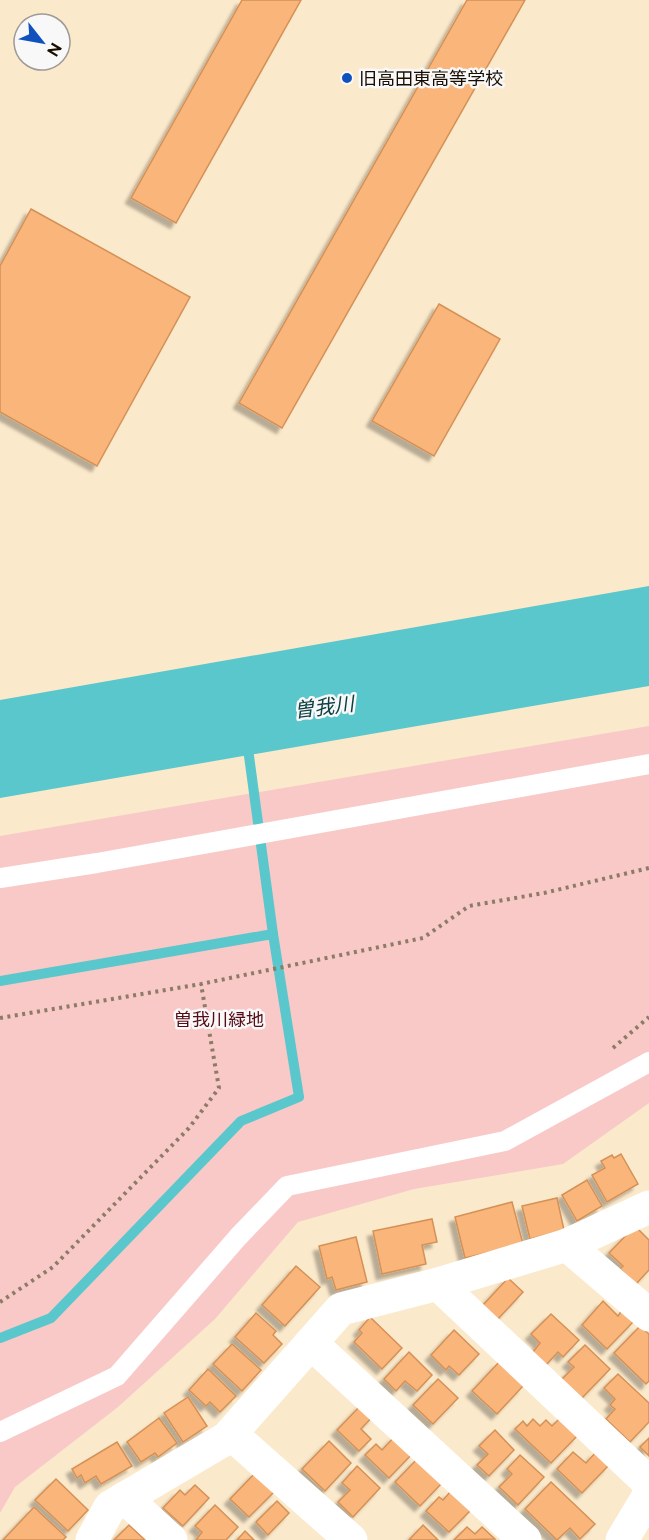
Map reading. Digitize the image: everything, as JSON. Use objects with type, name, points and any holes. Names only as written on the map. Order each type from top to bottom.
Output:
[{"type":"street","points":[[92,1540],[110,1507],[227,1438],[342,1309],[438,1284],[567,1245],[649,1207]]},
{"type":"street","points":[[567,1245],[649,1315]]},
{"type":"street","points":[[438,1284],[649,1483]]},
{"type":"street","points":[[311,1343],[525,1540]]},
{"type":"street","points":[[231,1434],[351,1540]]},
{"type":"street","points":[[622,1540],[649,1495]]},
{"type":"street","points":[[125,1498],[171,1540]]},
{"type":"lane","points":[[0,878],[97,863],[649,764]]},
{"type":"lane","points":[[0,1432],[117,1376],[238,1237],[287,1186],[505,1141],[649,1062]]},
{"type":"path","points":[[0,1018],[201,984],[423,938],[469,906],[544,893],[649,868]]},
{"type":"path","points":[[0,1302],[53,1267],[189,1128],[219,1088],[201,984]]},
{"type":"green space","name":"曽我川緑地","points":[[649,726],[649,1103],[563,1164],[414,1189],[298,1222],[215,1319],[118,1407],[15,1487],[0,1513],[0,836]]},
{"type":"water","name":"曽我川","points":[[649,586],[649,686],[0,798],[0,700]]},
{"type":"building","points":[[242,0],[301,0],[176,223],[131,198]]},
{"type":"building","points":[[467,0],[525,0],[282,428],[239,403]]},
{"type":"building","points":[[31,209],[190,297],[97,466],[0,412],[0,266]]},
{"type":"building","points":[[439,304],[500,339],[434,456],[372,421]]},
{"type":"building","points":[[621,1154],[638,1184],[607,1202],[592,1175],[605,1168],[601,1161],[612,1155],[614,1158]]},
{"type":"building","points":[[587,1180],[602,1206],[577,1221],[562,1195]]},
{"type":"building","points":[[557,1198],[564,1230],[530,1239],[522,1206]]},
{"type":"building","points":[[512,1202],[523,1244],[465,1258],[455,1217]]},
{"type":"building","points":[[432,1219],[437,1242],[422,1245],[426,1264],[382,1274],[373,1231]]},
{"type":"building","points":[[635,1226],[649,1240],[649,1270],[636,1284],[620,1269],[623,1266],[609,1253]]},
{"type":"building","points":[[356,1237],[367,1282],[336,1290],[332,1277],[327,1279],[319,1246]]},
{"type":"building","points":[[296,1266],[320,1287],[285,1326],[262,1305]]},
{"type":"building","points":[[508,1278],[523,1292],[498,1319],[483,1305]]},
{"type":"building","points":[[603,1301],[618,1316],[622,1310],[634,1321],[607,1349],[582,1325]]},
{"type":"building","points":[[256,1313],[276,1331],[273,1335],[282,1344],[264,1363],[235,1337]]},
{"type":"building","points":[[551,1314],[579,1340],[563,1357],[558,1352],[546,1365],[533,1352],[540,1343],[531,1334]]},
{"type":"building","points":[[370,1317],[402,1348],[382,1369],[354,1342],[362,1333],[359,1330]]},
{"type":"building","points":[[640,1326],[649,1334],[649,1381],[646,1384],[614,1353]]},
{"type":"building","points":[[454,1330],[479,1354],[459,1375],[449,1366],[446,1370],[431,1355]]},
{"type":"building","points":[[232,1344],[261,1370],[242,1391],[213,1364]]},
{"type":"building","points":[[585,1345],[610,1369],[581,1399],[561,1380],[574,1367],[568,1362]]},
{"type":"building","points":[[409,1352],[432,1375],[417,1391],[405,1381],[396,1391],[384,1379]]},
{"type":"building","points":[[499,1362],[523,1386],[497,1414],[472,1391]]},
{"type":"building","points":[[208,1369],[236,1396],[220,1412],[210,1402],[206,1406],[189,1390]]},
{"type":"building","points":[[618,1374],[649,1403],[649,1422],[630,1442],[606,1419],[615,1409],[610,1405],[615,1399],[604,1388]]},
{"type":"building","points":[[438,1379],[458,1398],[433,1424],[413,1405]]},
{"type":"building","points":[[188,1397],[207,1426],[183,1442],[164,1413]]},
{"type":"building","points":[[362,1404],[374,1415],[361,1429],[371,1439],[359,1451],[337,1430]]},
{"type":"building","points":[[159,1418],[177,1443],[158,1457],[155,1453],[141,1462],[127,1442]]},
{"type":"building","points":[[560,1418],[578,1435],[551,1463],[515,1429],[523,1421],[527,1426],[533,1419],[540,1426],[546,1420],[552,1426]]},
{"type":"building","points":[[495,1430],[514,1450],[489,1476],[477,1465],[488,1454],[479,1446]]},
{"type":"building","points":[[395,1436],[413,1453],[389,1478],[365,1455],[376,1444],[382,1450]]},
{"type":"building","points":[[649,1438],[649,1456],[640,1447]]},
{"type":"building","points":[[329,1441],[351,1463],[325,1491],[302,1469]]},
{"type":"building","points":[[117,1442],[132,1466],[101,1484],[96,1476],[85,1483],[81,1475],[77,1478],[72,1469]]},
{"type":"building","points":[[573,1452],[586,1463],[596,1452],[609,1465],[582,1493],[557,1469]]},
{"type":"building","points":[[520,1455],[544,1477],[518,1505],[499,1487],[512,1474],[507,1469]]},
{"type":"building","points":[[417,1459],[442,1483],[420,1506],[395,1482]]},
{"type":"building","points":[[357,1466],[380,1488],[353,1517],[338,1502],[350,1490],[342,1483]]},
{"type":"building","points":[[256,1472],[276,1490],[249,1517],[230,1499]]},
{"type":"building","points":[[56,1479],[88,1510],[68,1531],[35,1500]]},
{"type":"building","points":[[551,1482],[595,1524],[580,1539],[570,1528],[557,1540],[525,1509]]},
{"type":"building","points":[[195,1485],[209,1498],[183,1526],[163,1508],[180,1490],[185,1495]]},
{"type":"building","points":[[450,1492],[470,1511],[449,1532],[426,1511],[439,1497],[443,1500]]},
{"type":"building","points":[[277,1501],[289,1513],[268,1535],[256,1522]]},
{"type":"building","points":[[215,1505],[238,1527],[226,1540],[196,1540],[202,1532],[195,1526]]},
{"type":"building","points":[[34,1507],[66,1537],[63,1540],[3,1540]]},
{"type":"building","points":[[129,1525],[145,1540],[114,1540]]},
{"type":"building","points":[[423,1525],[438,1540],[409,1540]]},
{"type":"building","points":[[467,1527],[475,1534],[482,1527],[495,1539],[454,1540]]},
{"type":"building","points":[[245,1531],[254,1540],[237,1540]]},
{"type":"waterway","points":[[247,741],[273,934]]},
{"type":"waterway","points":[[0,981],[273,934],[299,1097],[241,1121],[51,1318],[0,1338]]},
{"type":"place","name":"旧高田東高等学校","points":[[347,78]]}]
